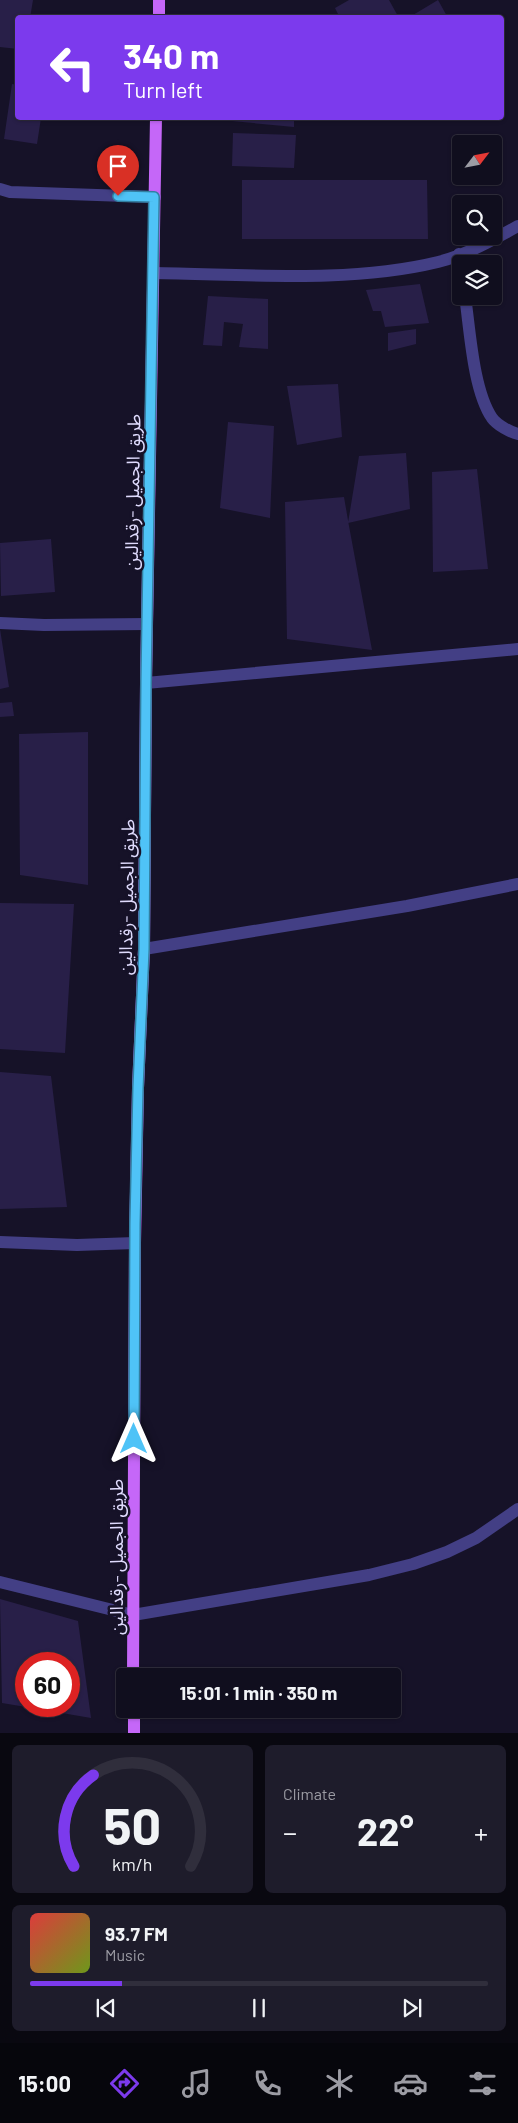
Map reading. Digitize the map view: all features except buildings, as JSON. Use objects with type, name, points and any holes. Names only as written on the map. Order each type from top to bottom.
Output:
[{"type":"main road","points":[[159,0],[159,15]]},
{"type":"main road","name":"طريق الجميل -رقدالين","points":[[133,1668],[135,1244],[138,1088],[144,949],[146,683],[156,120]]},
{"type":"main road","points":[[134,1718],[134,1733]]},
{"type":"street","points":[[0,189],[10,192],[154,197]]},
{"type":"street","points":[[153,273],[352,275],[439,262],[488,242],[518,226]]},
{"type":"street","points":[[466,305],[477,378],[483,401],[493,419],[518,434]]},
{"type":"street","points":[[0,623],[44,625],[147,624]]},
{"type":"street","points":[[146,683],[518,649]]},
{"type":"street","points":[[144,949],[407,906],[518,884]]},
{"type":"street","points":[[0,1242],[77,1245],[135,1244]]},
{"type":"street","points":[[0,1582],[133,1615],[369,1575],[413,1564],[447,1552],[476,1538],[518,1509]]},
{"type":"route","points":[[118,196],[154,197],[146,683],[144,949],[135,1224],[134,1439]]}]
